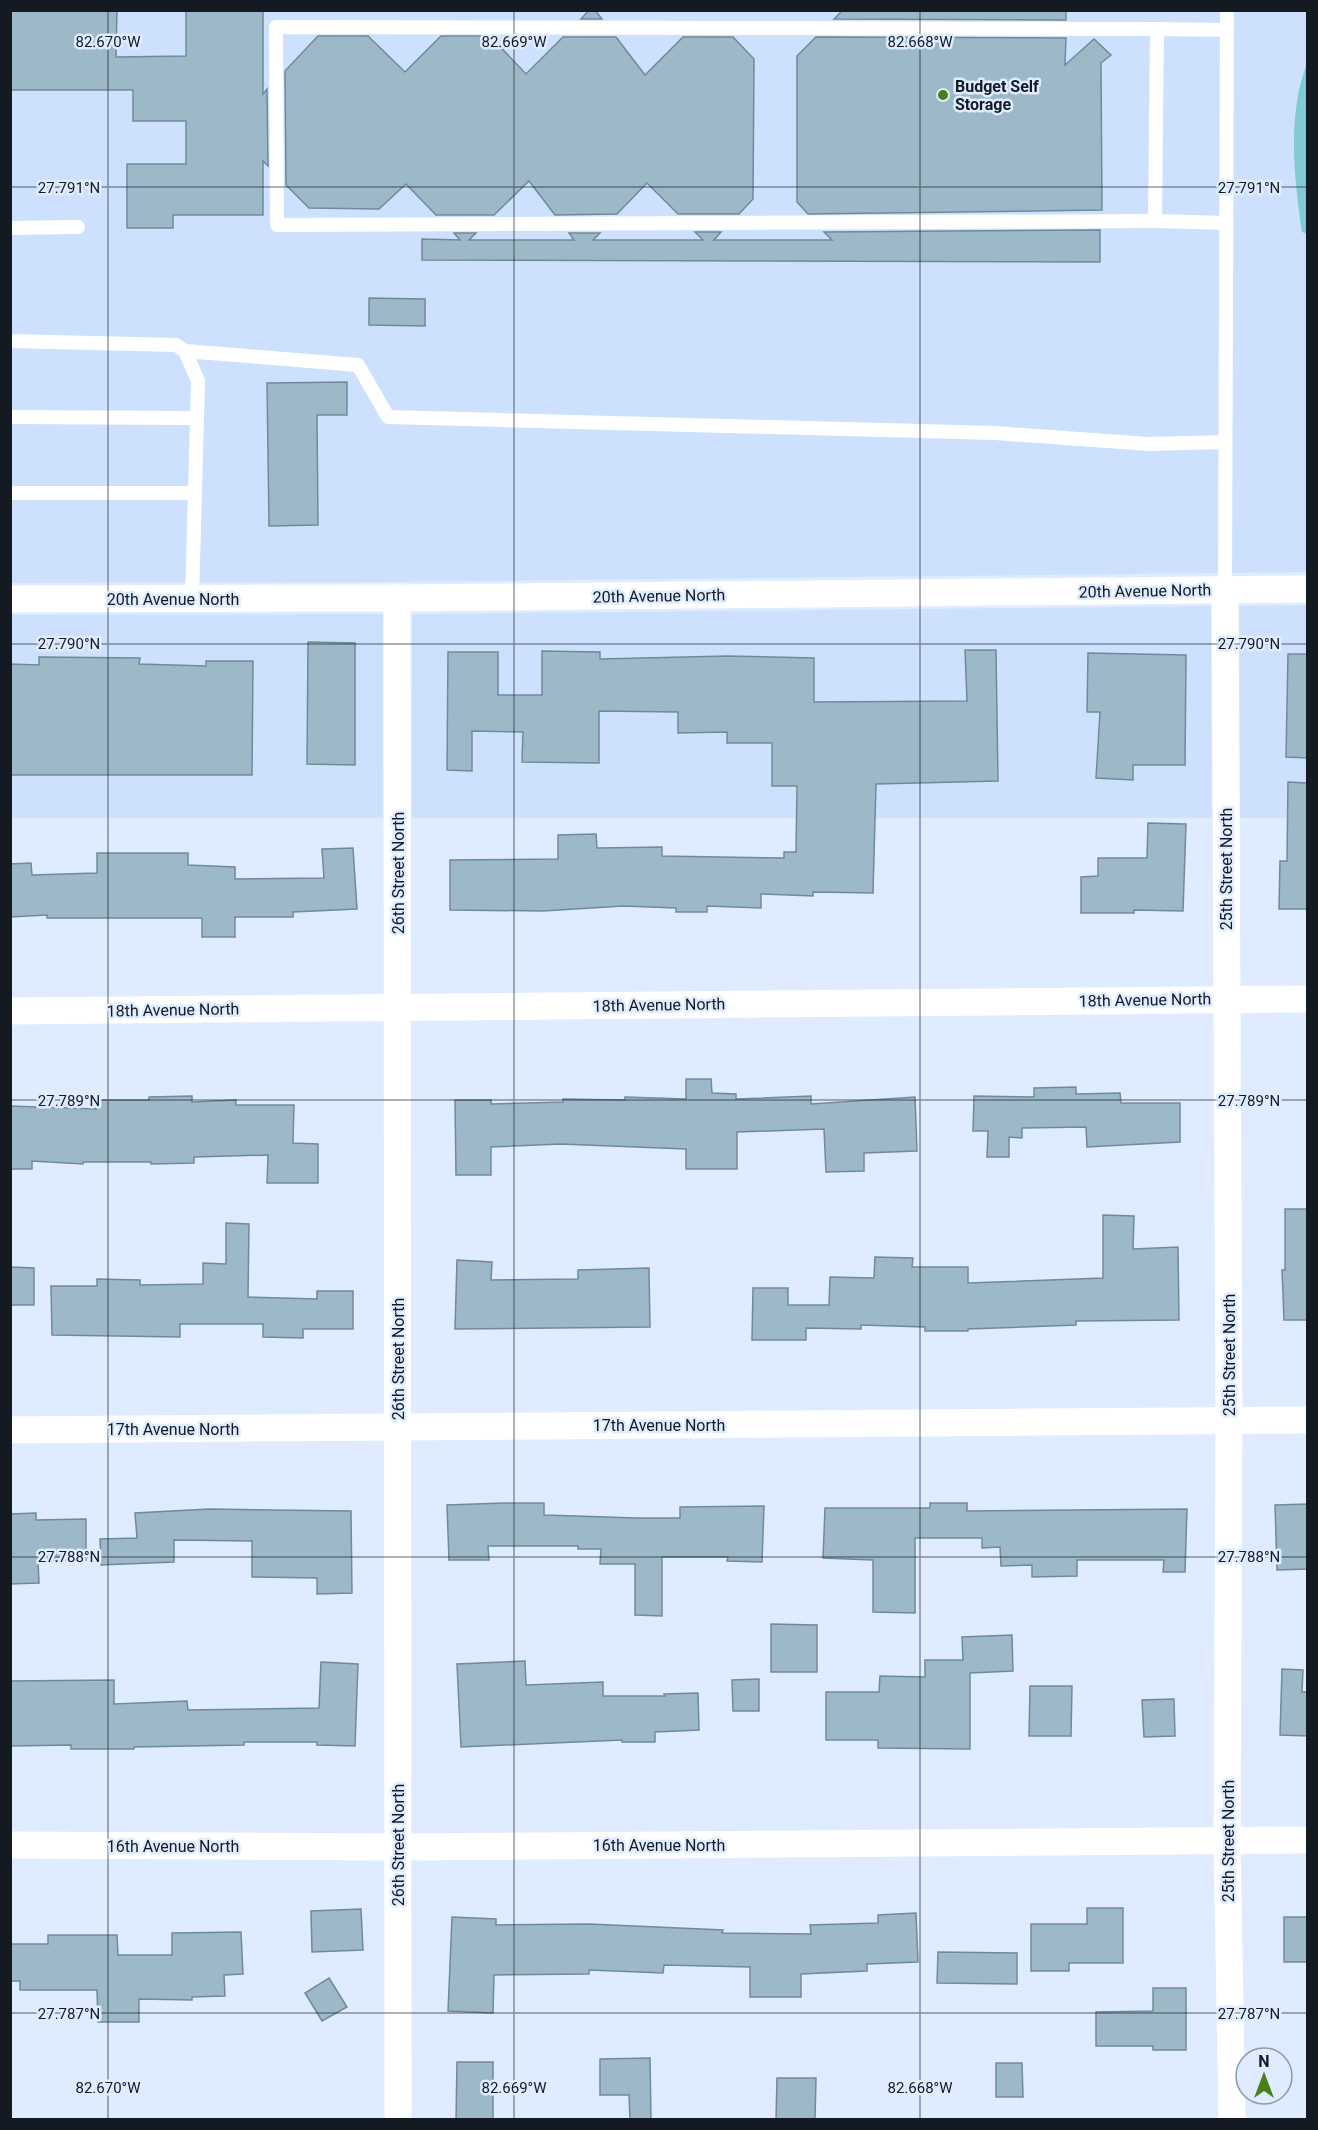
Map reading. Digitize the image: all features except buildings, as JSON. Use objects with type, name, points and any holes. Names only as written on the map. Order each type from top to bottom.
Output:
[{"type":"street","name":"20th Avenue North","points":[[10,599],[397,598],[1308,589]]},
{"type":"street","name":"25th Street North","points":[[1225,590],[1229,1420],[1227,1841],[1232,2120]]},
{"type":"street","name":"26th Street North","points":[[397,598],[398,2120]]},
{"type":"street","name":"18th Avenue North","points":[[10,1011],[1308,999]]},
{"type":"street","name":"17th Avenue North","points":[[10,1430],[1308,1420]]},
{"type":"street","name":"16th Avenue North","points":[[10,1845],[398,1847],[1308,1840]]},
{"type":"lane","points":[[1225,590],[1227,10]]},
{"type":"lane","points":[[1226,223],[1155,221],[277,225],[276,27],[1227,30]]},
{"type":"lane","points":[[1155,221],[1157,30]]},
{"type":"lane","points":[[10,228],[78,227]]},
{"type":"lane","points":[[10,341],[177,345],[185,351],[198,381],[192,599]]},
{"type":"lane","points":[[185,351],[358,365],[388,417],[995,434],[1149,444],[1224,442]]},
{"type":"lane","points":[[10,417],[196,418]]},
{"type":"lane","points":[[10,493],[195,493]]},
{"type":"shaded area","points":[[10,11],[1307,11],[1307,63],[1300,81],[1302,232],[1308,234],[1307,572],[397,582],[11,583]]},
{"type":"shaded area","points":[[1307,63],[1307,234],[1302,232],[1294,147],[1297,103]]},
{"type":"shaded area","points":[[1307,605],[1307,818],[1240,818],[1239,606]]},
{"type":"shaded area","points":[[1211,606],[1212,818],[412,818],[412,614]]},
{"type":"shaded area","points":[[383,614],[383,818],[11,818],[10,615]]},
{"type":"place","name":"Budget Self Storage","points":[[943,95]]}]
